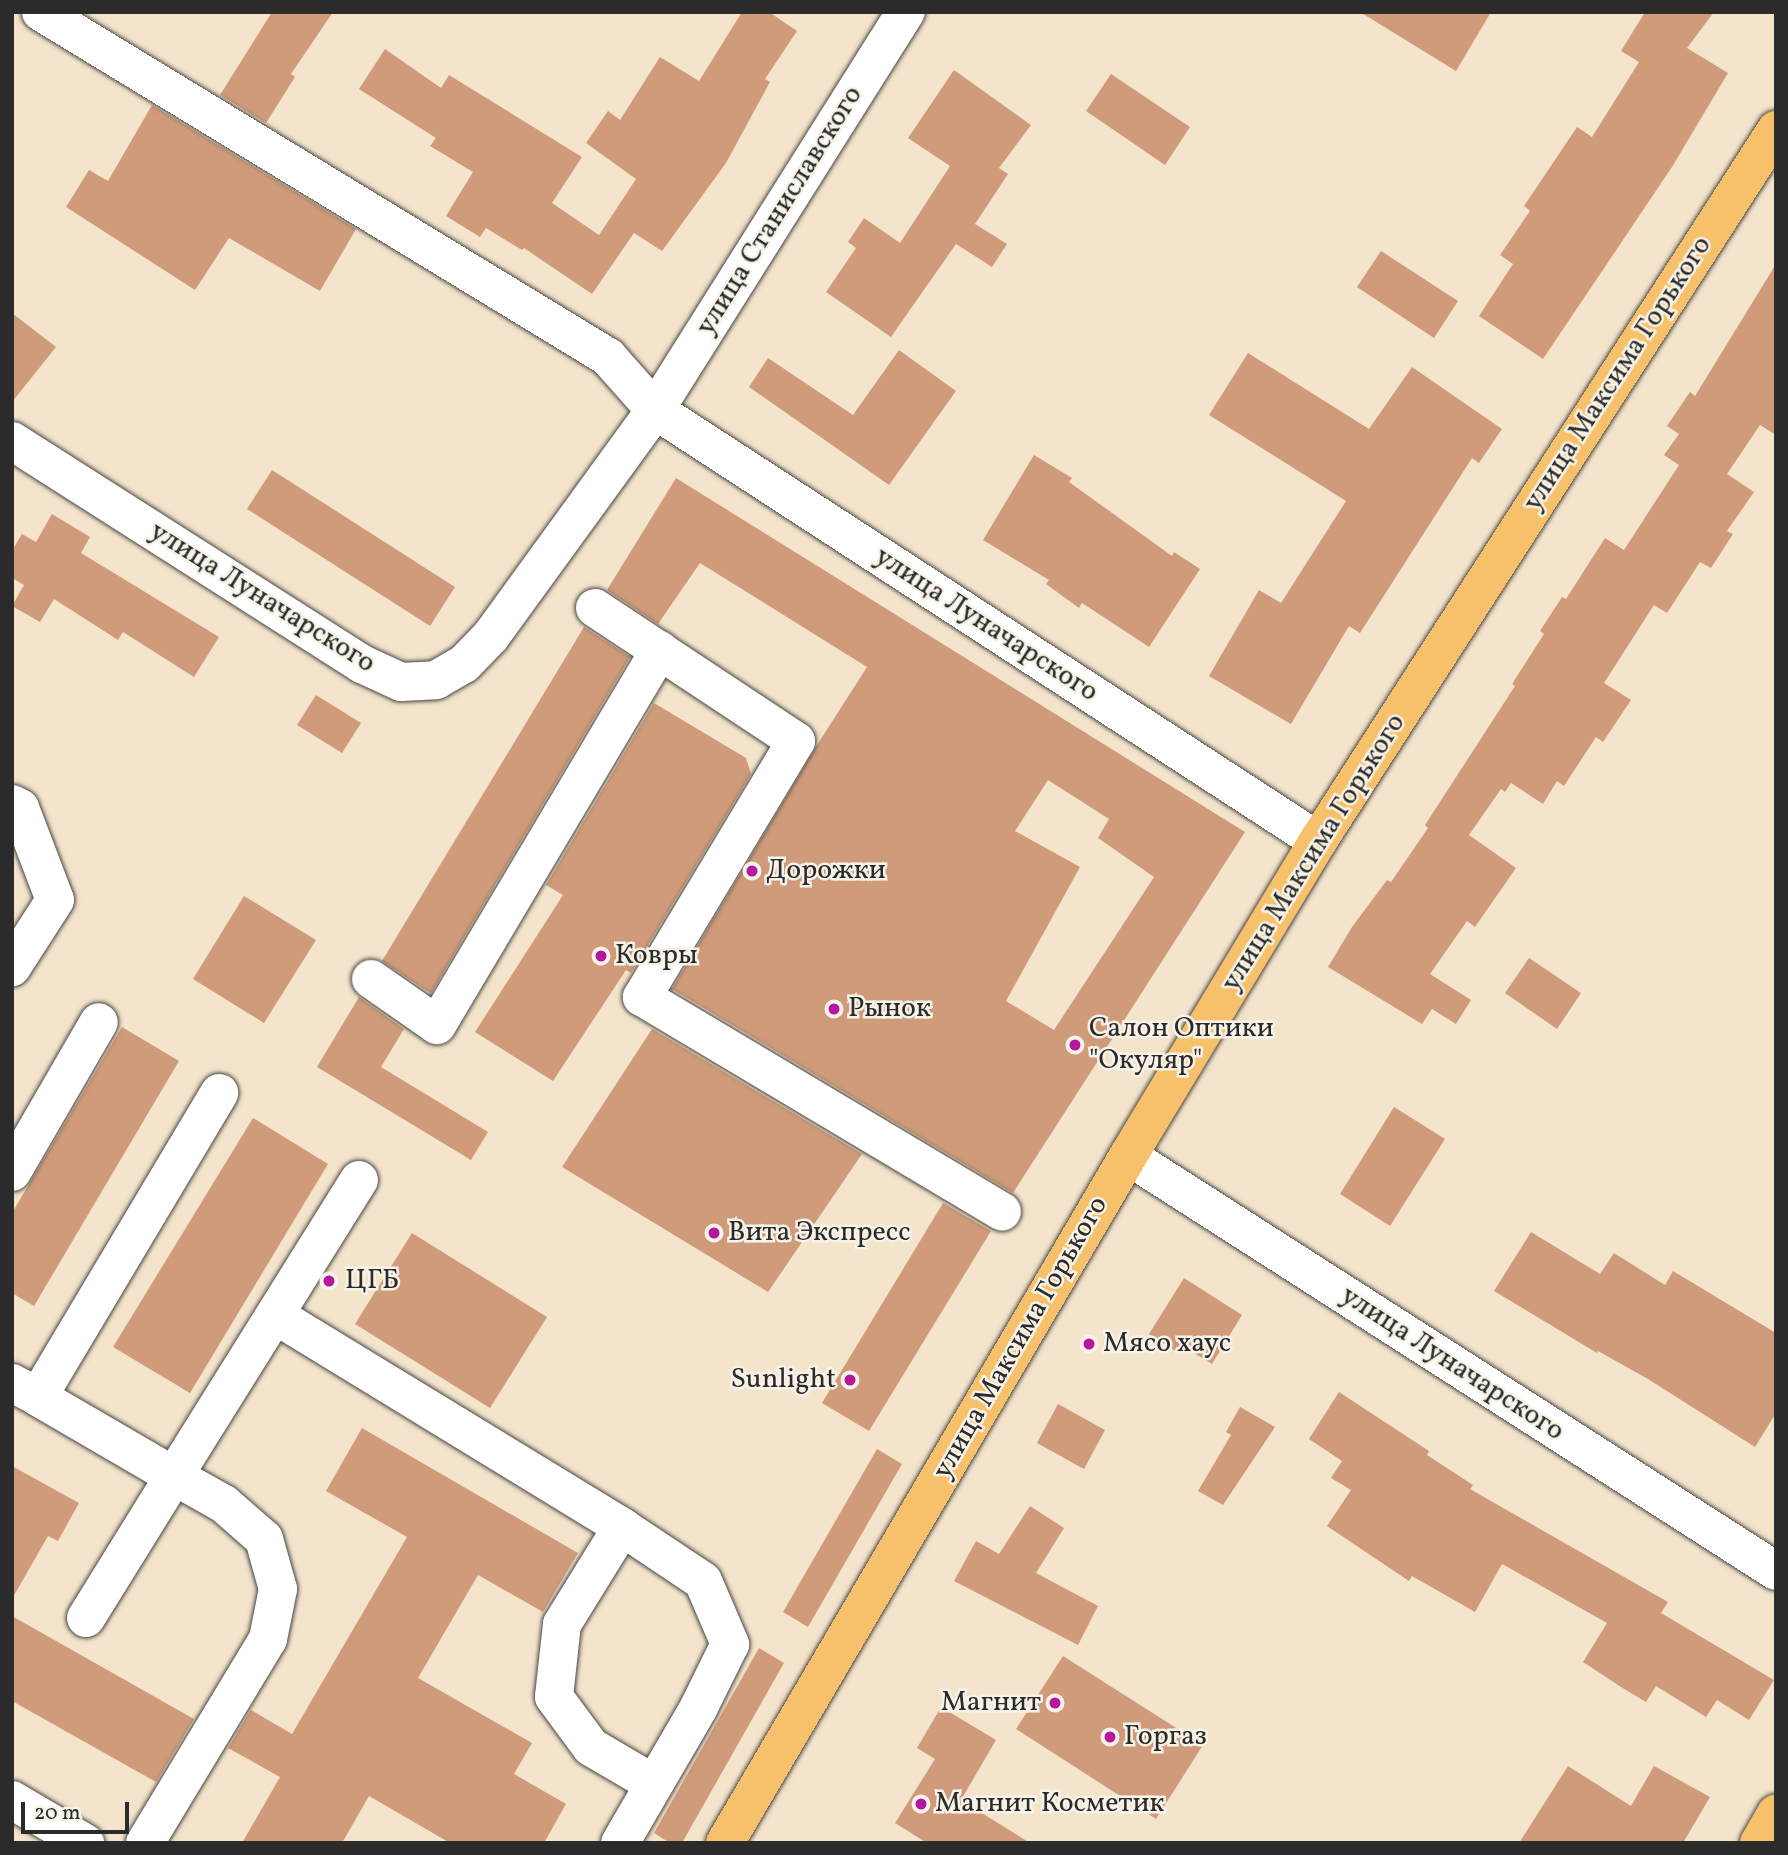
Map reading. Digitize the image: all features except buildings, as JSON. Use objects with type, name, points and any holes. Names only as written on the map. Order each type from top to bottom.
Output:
[{"type":"main road","name":"улица Максима Горького","points":[[725,1843],[1128,1156],[1318,841],[1776,130]]},
{"type":"main road","points":[[1759,1843],[1776,1814]]},
{"type":"street","name":"улица Луначарского","points":[[41,12],[608,357],[654,410],[1318,841]]},
{"type":"street","name":"улица Станиславского","points":[[654,410],[906,12]]},
{"type":"street","name":"улица Луначарского","points":[[12,441],[362,664],[401,682],[436,680],[464,664],[491,636],[654,410]]},
{"type":"street","points":[[595,608],[796,741],[642,997],[1002,1212]]},
{"type":"street","points":[[371,979],[437,1025],[660,650]]},
{"type":"street","points":[[12,803],[20,808],[55,900],[12,967]]},
{"type":"street","points":[[12,1172],[99,1022]]},
{"type":"street","points":[[145,1843],[268,1639],[278,1589],[264,1539],[224,1504],[25,1390],[219,1093]]},
{"type":"street","name":"улица Луначарского","points":[[1128,1156],[1776,1572]]},
{"type":"street","points":[[86,1618],[359,1180]]},
{"type":"street","points":[[275,1315],[622,1527],[703,1581],[730,1644],[698,1709],[620,1843]]},
{"type":"street","points":[[622,1527],[562,1623],[554,1697],[591,1747],[654,1784]]},
{"type":"street","points":[[12,1800],[85,1843]]},
{"type":"place","name":"Дорожки","points":[[752,871]]},
{"type":"place","name":"Ковры","points":[[601,956]]},
{"type":"place","name":"Рынок","points":[[834,1009]]},
{"type":"place","name":"Салон Оптики \"Окуляр\"","points":[[1075,1045]]},
{"type":"place","name":"Вита Экспресс","points":[[714,1233]]},
{"type":"place","name":"ЦГБ","points":[[329,1281]]},
{"type":"place","name":"Мясо хаус","points":[[1089,1344]]},
{"type":"place","name":"Sunlight","points":[[850,1380]]},
{"type":"place","name":"Магнит","points":[[1055,1703]]},
{"type":"place","name":"Горгаз","points":[[1110,1737]]},
{"type":"place","name":"Магнит Косметик","points":[[921,1804]]}]
